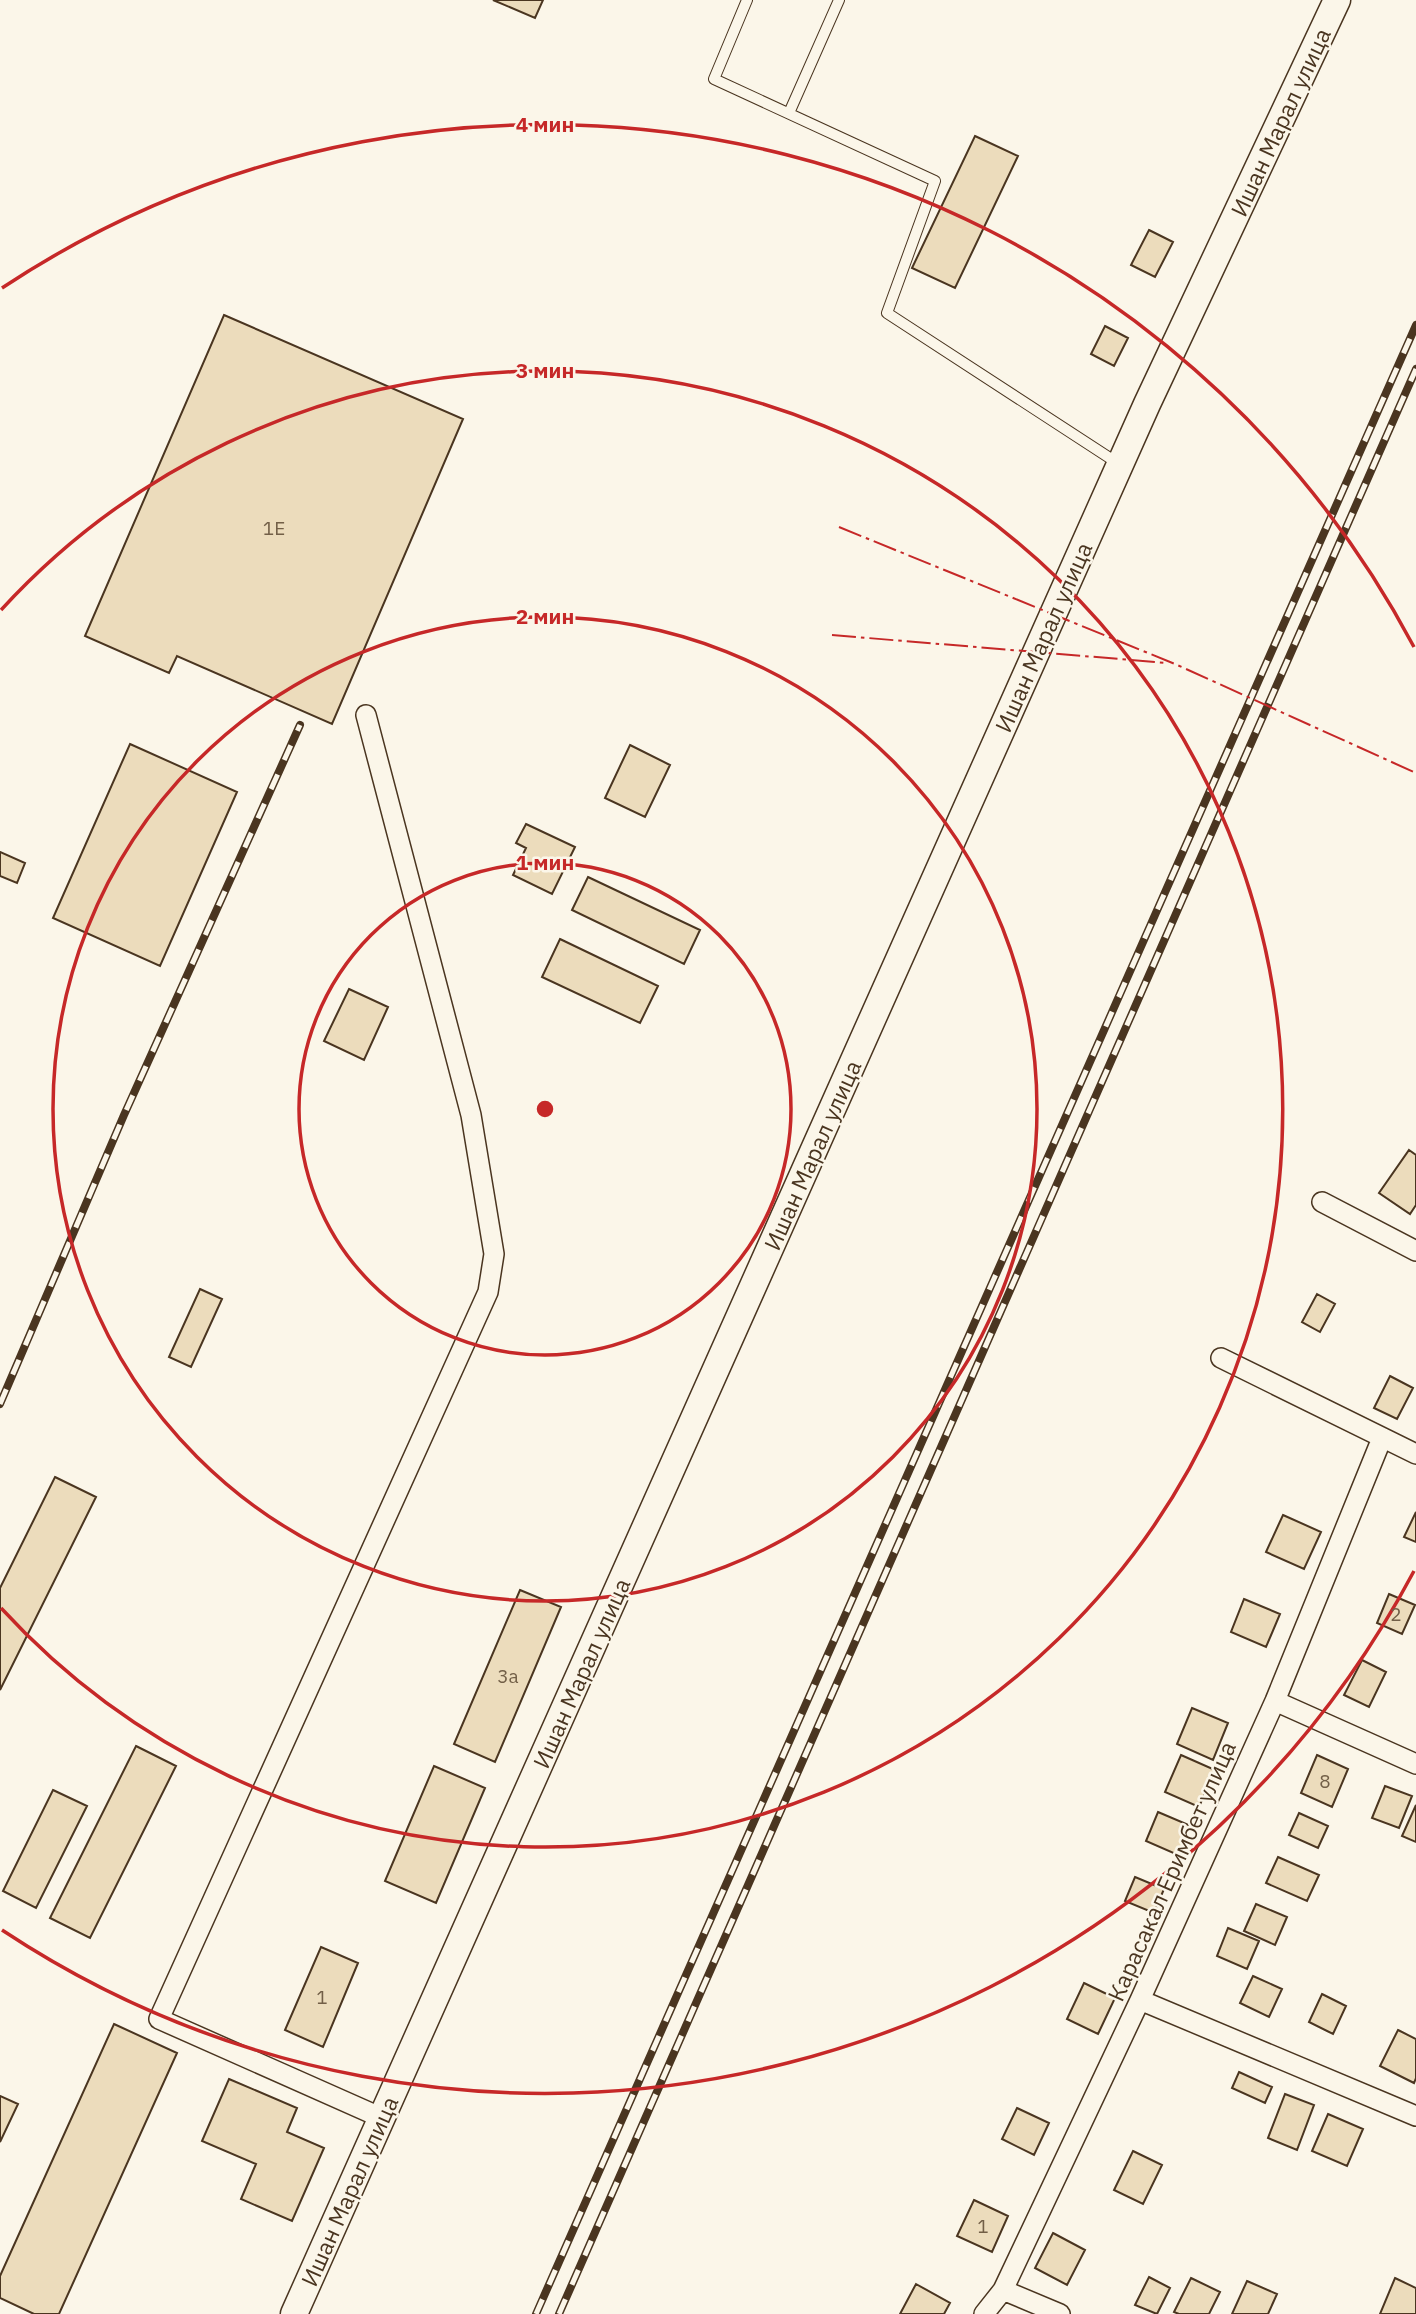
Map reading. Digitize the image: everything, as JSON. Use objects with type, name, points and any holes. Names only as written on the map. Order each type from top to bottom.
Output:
[{"type":"main road","name":"Ишан Марал улица","points":[[294,2314],[1120,465],[1337,0]]},
{"type":"street","points":[[366,715],[471,1115],[494,1254],[488,1292],[159,2019],[382,2118]]},
{"type":"street","points":[[1322,1202],[1416,1251]]},
{"type":"street","points":[[1222,1358],[1416,1454]]},
{"type":"street","name":"Карасакал Еримбет улица","points":[[984,2314],[1003,2290],[1140,2000],[1275,1701],[1382,1438]]},
{"type":"street","points":[[1275,1701],[1416,1764]]},
{"type":"street","points":[[1140,2000],[1416,2116]]},
{"type":"street","points":[[1003,2290],[1060,2314]]},
{"type":"lane","points":[[747,0],[714,79],[935,181],[887,313],[1120,465]]},
{"type":"lane","points":[[789,113],[839,0]]},
{"type":"building","points":[[493,0],[543,0],[535,18]]},
{"type":"building","points":[[975,136],[1018,156],[955,288],[912,268]]},
{"type":"building","points":[[1149,230],[1173,242],[1155,277],[1131,265]]},
{"type":"building","points":[[224,315],[463,419],[332,724],[177,656],[169,673],[85,636]]},
{"type":"building","points":[[1105,326],[1128,338],[1114,366],[1091,354]]},
{"type":"building","points":[[130,744],[237,792],[160,966],[53,918]]},
{"type":"building","points":[[630,745],[670,765],[645,817],[605,798]]},
{"type":"building","points":[[526,824],[575,847],[552,894],[513,875],[526,848],[516,843]]},
{"type":"building","points":[[0,852],[25,863],[17,883],[0,876]]},
{"type":"building","points":[[588,877],[700,930],[684,964],[572,910]]},
{"type":"building","points":[[560,939],[658,986],[640,1023],[542,977]]},
{"type":"building","points":[[349,989],[388,1007],[364,1060],[324,1041]]},
{"type":"building","points":[[1409,1150],[1416,1155],[1416,1205],[1410,1214],[1379,1193]]},
{"type":"building","points":[[200,1289],[222,1299],[191,1367],[169,1357]]},
{"type":"building","points":[[1317,1294],[1335,1304],[1320,1332],[1302,1322]]},
{"type":"building","points":[[1390,1376],[1413,1388],[1397,1419],[1374,1408]]},
{"type":"building","points":[[55,1477],[96,1497],[0,1690],[0,1588]]},
{"type":"building","points":[[1416,1512],[1416,1542],[1404,1537]]},
{"type":"building","points":[[1283,1515],[1321,1532],[1304,1569],[1266,1552]]},
{"type":"building","points":[[520,1590],[561,1607],[495,1762],[454,1744]]},
{"type":"building","points":[[1389,1594],[1415,1605],[1402,1634],[1377,1623]]},
{"type":"building","points":[[1244,1599],[1280,1614],[1266,1647],[1231,1632]]},
{"type":"building","points":[[1362,1660],[1386,1672],[1369,1707],[1344,1695]]},
{"type":"building","points":[[1192,1708],[1228,1723],[1213,1760],[1177,1744]]},
{"type":"building","points":[[136,1746],[176,1766],[90,1938],[50,1918]]},
{"type":"building","points":[[1181,1755],[1215,1770],[1199,1807],[1165,1792]]},
{"type":"building","points":[[1317,1755],[1348,1769],[1332,1807],[1301,1793]]},
{"type":"building","points":[[434,1766],[485,1788],[436,1903],[385,1881]]},
{"type":"building","points":[[1385,1786],[1412,1796],[1399,1828],[1372,1818]]},
{"type":"building","points":[[53,1790],[87,1806],[36,1908],[3,1891]]},
{"type":"building","points":[[1416,1805],[1416,1842],[1402,1836]]},
{"type":"building","points":[[1158,1812],[1191,1826],[1178,1855],[1146,1841]]},
{"type":"building","points":[[1299,1813],[1328,1826],[1318,1848],[1289,1835]]},
{"type":"building","points":[[1278,1857],[1319,1875],[1307,1901],[1266,1883]]},
{"type":"building","points":[[1135,1877],[1164,1889],[1154,1913],[1125,1901]]},
{"type":"building","points":[[1256,1904],[1287,1917],[1275,1945],[1244,1931]]},
{"type":"building","points":[[1228,1928],[1259,1941],[1247,1969],[1217,1956]]},
{"type":"building","points":[[321,1947],[358,1963],[323,2047],[285,2030]]},
{"type":"building","points":[[1253,1976],[1282,1989],[1269,2017],[1240,2003]]},
{"type":"building","points":[[1084,1983],[1115,1998],[1098,2034],[1067,2019]]},
{"type":"building","points":[[1322,1994],[1346,2006],[1333,2034],[1309,2022]]},
{"type":"building","points":[[114,2024],[177,2053],[59,2314],[34,2314],[0,2298],[0,2276]]},
{"type":"building","points":[[1398,2030],[1416,2039],[1414,2083],[1380,2066]]},
{"type":"building","points":[[1239,2072],[1272,2087],[1265,2103],[1232,2088]]},
{"type":"building","points":[[229,2079],[297,2108],[287,2132],[324,2148],[292,2221],[241,2199],[256,2164],[202,2141]]},
{"type":"building","points":[[1285,2094],[1314,2105],[1297,2150],[1268,2138]]},
{"type":"building","points":[[0,2096],[18,2104],[0,2142]]},
{"type":"building","points":[[1017,2108],[1049,2123],[1034,2155],[1002,2139]]},
{"type":"building","points":[[1328,2114],[1363,2129],[1347,2166],[1312,2151]]},
{"type":"building","points":[[1133,2151],[1162,2165],[1143,2204],[1114,2190]]},
{"type":"building","points":[[974,2200],[1008,2216],[992,2252],[957,2236]]},
{"type":"building","points":[[1053,2233],[1085,2250],[1067,2285],[1035,2268]]},
{"type":"building","points":[[1149,2277],[1170,2288],[1157,2314],[1135,2305]]},
{"type":"building","points":[[1191,2278],[1220,2292],[1209,2314],[1174,2312]]},
{"type":"building","points":[[1395,2278],[1416,2288],[1416,2314],[1380,2314]]},
{"type":"building","points":[[1247,2281],[1277,2294],[1268,2314],[1232,2314]]},
{"type":"building","points":[[916,2284],[950,2303],[944,2314],[900,2314]]},
{"type":"railway","points":[[536,2314],[1416,325]]},
{"type":"railway","points":[[559,2314],[1416,369]]},
{"type":"railway","points":[[0,1404],[124,1115],[300,725]]},
{"type":"power","points":[[839,527],[1175,664],[1416,773]]},
{"type":"power","points":[[832,635],[1167,663]]}]
